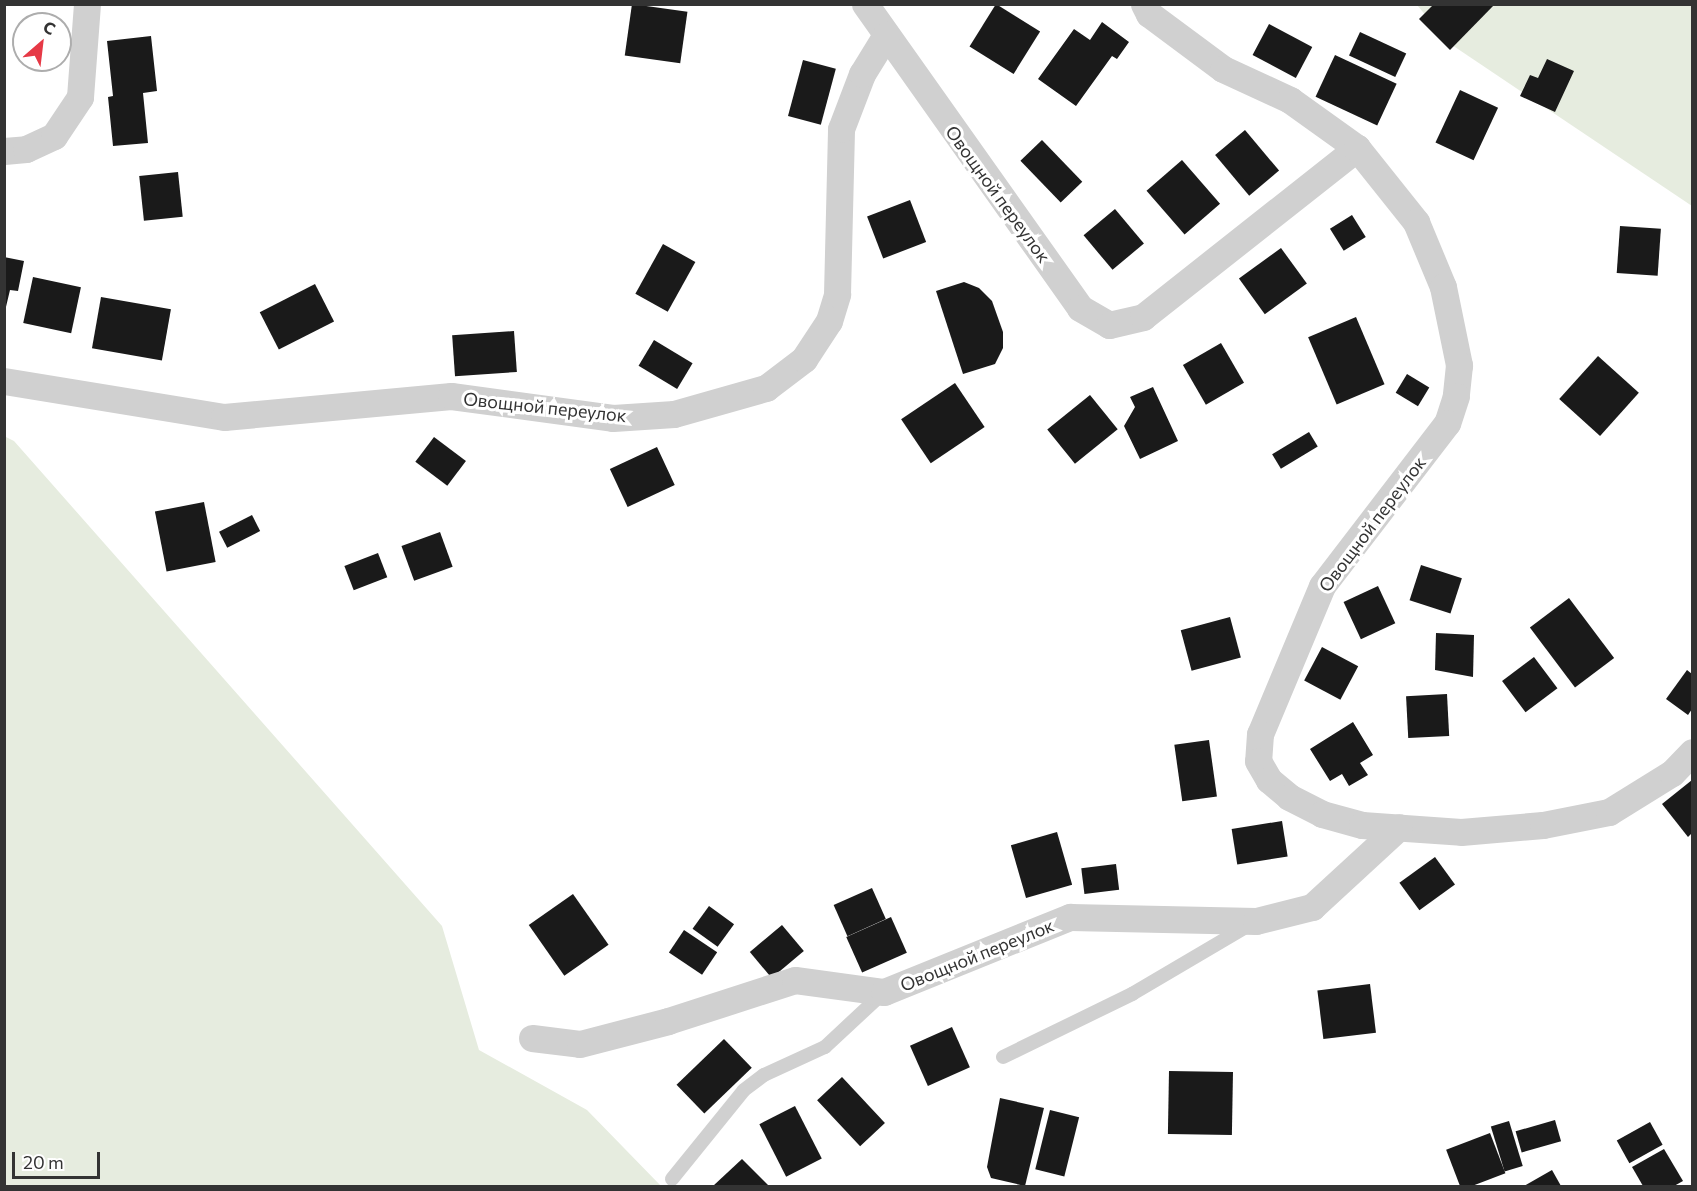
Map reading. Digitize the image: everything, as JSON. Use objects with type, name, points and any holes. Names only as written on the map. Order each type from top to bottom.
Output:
[{"type":"street","points":[[4,151],[26,149],[54,136],[80,97],[87,4]]},
{"type":"street","name":"Овощной переулок","points":[[865,4],[1080,308],[1110,325],[1143,317],[1357,148]]},
{"type":"street","name":"Овощной переулок","points":[[1144,4],[1157,21],[1223,69],[1290,100],[1357,148],[1416,222],[1443,287],[1459,365],[1456,396],[1447,423],[1322,586],[1275,692],[1260,734],[1258,761],[1269,780],[1289,797],[1322,814],[1362,825],[1461,832],[1543,825],[1609,812],[1671,773],[1692,752]]},
{"type":"street","name":"Овощной переулок","points":[[4,381],[224,417],[451,396],[613,418],[675,414],[766,388],[804,359],[829,321],[838,284],[841,129],[862,74],[886,35]]},
{"type":"street","name":"Овощной переулок","points":[[532,1038],[580,1044],[668,1021],[795,980],[884,992],[1070,917],[1256,921],[1311,907],[1399,827]]},
{"type":"lane","points":[[1004,1057],[1132,994],[1256,921]]},
{"type":"lane","points":[[672,1179],[744,1090],[764,1075],[825,1047],[884,992]]},
{"type":"shaded area","points":[[1417,5],[1692,5],[1692,206],[1449,43]]},
{"type":"shaded area","points":[[4,436],[14,441],[442,926],[479,1050],[587,1110],[661,1186],[5,1186]]},
{"type":"building","points":[[632,4],[687,12],[680,63],[625,55]]},
{"type":"building","points":[[996,4],[1040,32],[1014,74],[970,46]]},
{"type":"building","points":[[1434,4],[1495,4],[1450,50],[1419,19]]},
{"type":"building","points":[[1102,22],[1129,42],[1117,59],[1112,56],[1076,106],[1038,79],[1074,29],[1090,40]]},
{"type":"building","points":[[1269,24],[1312,47],[1296,78],[1253,55]]},
{"type":"building","points":[[1360,32],[1406,54],[1395,77],[1349,56]]},
{"type":"building","points":[[151,36],[157,91],[143,93],[148,143],[113,146],[108,97],[113,96],[107,41]]},
{"type":"building","points":[[1335,55],[1397,84],[1377,125],[1316,97]]},
{"type":"building","points":[[1547,59],[1574,71],[1555,112],[1520,96],[1530,75],[1538,78]]},
{"type":"building","points":[[803,60],[836,69],[821,125],[788,116]]},
{"type":"building","points":[[1460,90],[1498,108],[1474,160],[1435,143]]},
{"type":"building","points":[[1245,130],[1279,171],[1249,196],[1215,155]]},
{"type":"building","points":[[1042,140],[1082,182],[1061,203],[1020,161]]},
{"type":"building","points":[[1182,160],[1220,204],[1185,235],[1147,191]]},
{"type":"building","points":[[178,172],[183,217],[144,221],[139,176]]},
{"type":"building","points":[[910,200],[926,242],[883,258],[867,216]]},
{"type":"building","points":[[1115,209],[1144,243],[1113,270],[1084,235]]},
{"type":"building","points":[[1352,215],[1366,237],[1344,251],[1330,229]]},
{"type":"building","points":[[1620,226],[1661,229],[1658,276],[1617,273]]},
{"type":"building","points":[[663,244],[695,262],[668,312],[635,294]]},
{"type":"building","points":[[1281,248],[1307,284],[1265,314],[1239,279]]},
{"type":"building","points":[[4,257],[24,261],[18,291],[10,290],[5,311]]},
{"type":"building","points":[[33,277],[81,287],[71,333],[23,323]]},
{"type":"building","points":[[964,282],[979,288],[992,301],[1003,332],[1003,348],[995,364],[963,374],[936,291]]},
{"type":"building","points":[[315,284],[334,321],[279,350],[260,312]]},
{"type":"building","points":[[101,297],[171,309],[162,361],[92,348]]},
{"type":"building","points":[[1356,317],[1385,384],[1337,405],[1308,337]]},
{"type":"building","points":[[514,331],[517,372],[455,376],[452,335]]},
{"type":"building","points":[[654,340],[693,363],[677,389],[639,366]]},
{"type":"building","points":[[1221,343],[1244,383],[1206,405],[1183,365]]},
{"type":"building","points":[[1598,356],[1639,393],[1600,436],[1559,399]]},
{"type":"building","points":[[1407,374],[1429,387],[1418,406],[1396,393]]},
{"type":"building","points":[[955,383],[985,427],[931,463],[901,419]]},
{"type":"building","points":[[1153,387],[1178,441],[1140,459],[1124,426],[1135,407],[1130,397]]},
{"type":"building","points":[[1090,395],[1118,429],[1075,464],[1047,430]]},
{"type":"building","points":[[1309,432],[1318,447],[1281,469],[1272,454]]},
{"type":"building","points":[[434,437],[466,461],[447,486],[415,462]]},
{"type":"building","points":[[657,447],[675,485],[628,507],[610,469]]},
{"type":"building","points":[[204,502],[216,562],[167,571],[155,512]]},
{"type":"building","points":[[252,515],[260,531],[227,548],[219,532]]},
{"type":"building","points":[[440,532],[453,567],[414,581],[401,546]]},
{"type":"building","points":[[378,553],[387,577],[354,590],[344,566]]},
{"type":"building","points":[[1421,565],[1462,578],[1450,613],[1410,600]]},
{"type":"building","points":[[1378,586],[1395,623],[1361,639],[1344,602]]},
{"type":"building","points":[[1569,598],[1614,658],[1575,687],[1530,627]]},
{"type":"building","points":[[1230,617],[1241,658],[1192,671],[1181,630]]},
{"type":"building","points":[[1436,633],[1474,635],[1473,677],[1435,670]]},
{"type":"building","points":[[1322,647],[1358,666],[1340,700],[1304,681]]},
{"type":"building","points":[[1534,657],[1557,688],[1526,712],[1502,681]]},
{"type":"building","points":[[1687,670],[1692,674],[1692,709],[1688,715],[1666,699]]},
{"type":"building","points":[[1447,694],[1449,736],[1408,738],[1406,696]]},
{"type":"building","points":[[1353,722],[1373,755],[1360,763],[1368,775],[1349,786],[1342,774],[1330,781],[1310,749]]},
{"type":"building","points":[[1209,740],[1217,796],[1182,801],[1174,745]]},
{"type":"building","points":[[1692,780],[1692,833],[1688,837],[1662,804]]},
{"type":"building","points":[[1282,821],[1288,857],[1237,865],[1232,829]]},
{"type":"building","points":[[1057,832],[1072,885],[1026,898],[1011,845]]},
{"type":"building","points":[[1435,857],[1455,885],[1419,910],[1399,883]]},
{"type":"building","points":[[1116,864],[1119,890],[1084,894],[1081,868]]},
{"type":"building","points":[[872,888],[886,919],[847,936],[834,905]]},
{"type":"building","points":[[573,894],[609,945],[564,976],[529,925]]},
{"type":"building","points":[[709,906],[734,924],[718,947],[693,929]]},
{"type":"building","points":[[891,917],[907,953],[862,973],[846,937]]},
{"type":"building","points":[[782,925],[804,951],[772,978],[750,952]]},
{"type":"building","points":[[684,930],[717,952],[702,975],[669,952]]},
{"type":"building","points":[[1370,984],[1376,1033],[1323,1039],[1317,990]]},
{"type":"building","points":[[952,1027],[970,1067],[928,1086],[910,1046]]},
{"type":"building","points":[[724,1039],[752,1068],[704,1114],[677,1085]]},
{"type":"building","points":[[1169,1071],[1233,1072],[1232,1135],[1168,1134]]},
{"type":"building","points":[[842,1077],[885,1123],[860,1146],[817,1100]]},
{"type":"building","points":[[1000,1098],[1044,1108],[1025,1186],[991,1178],[987,1167]]},
{"type":"building","points":[[795,1106],[822,1159],[786,1177],[759,1124]]},
{"type":"building","points":[[1050,1110],[1079,1117],[1064,1176],[1035,1169]]},
{"type":"building","points":[[1555,1120],[1561,1141],[1522,1152],[1516,1131]]},
{"type":"building","points":[[1509,1121],[1523,1166],[1505,1172],[1491,1127]]},
{"type":"building","points":[[1650,1122],[1663,1145],[1629,1163],[1617,1140]]},
{"type":"building","points":[[1490,1133],[1505,1173],[1472,1186],[1460,1186],[1446,1150]]},
{"type":"building","points":[[1664,1149],[1683,1181],[1674,1186],[1643,1186],[1632,1167]]},
{"type":"building","points":[[742,1159],[769,1186],[713,1186]]},
{"type":"building","points":[[1552,1170],[1561,1186],[1524,1186]]}]
